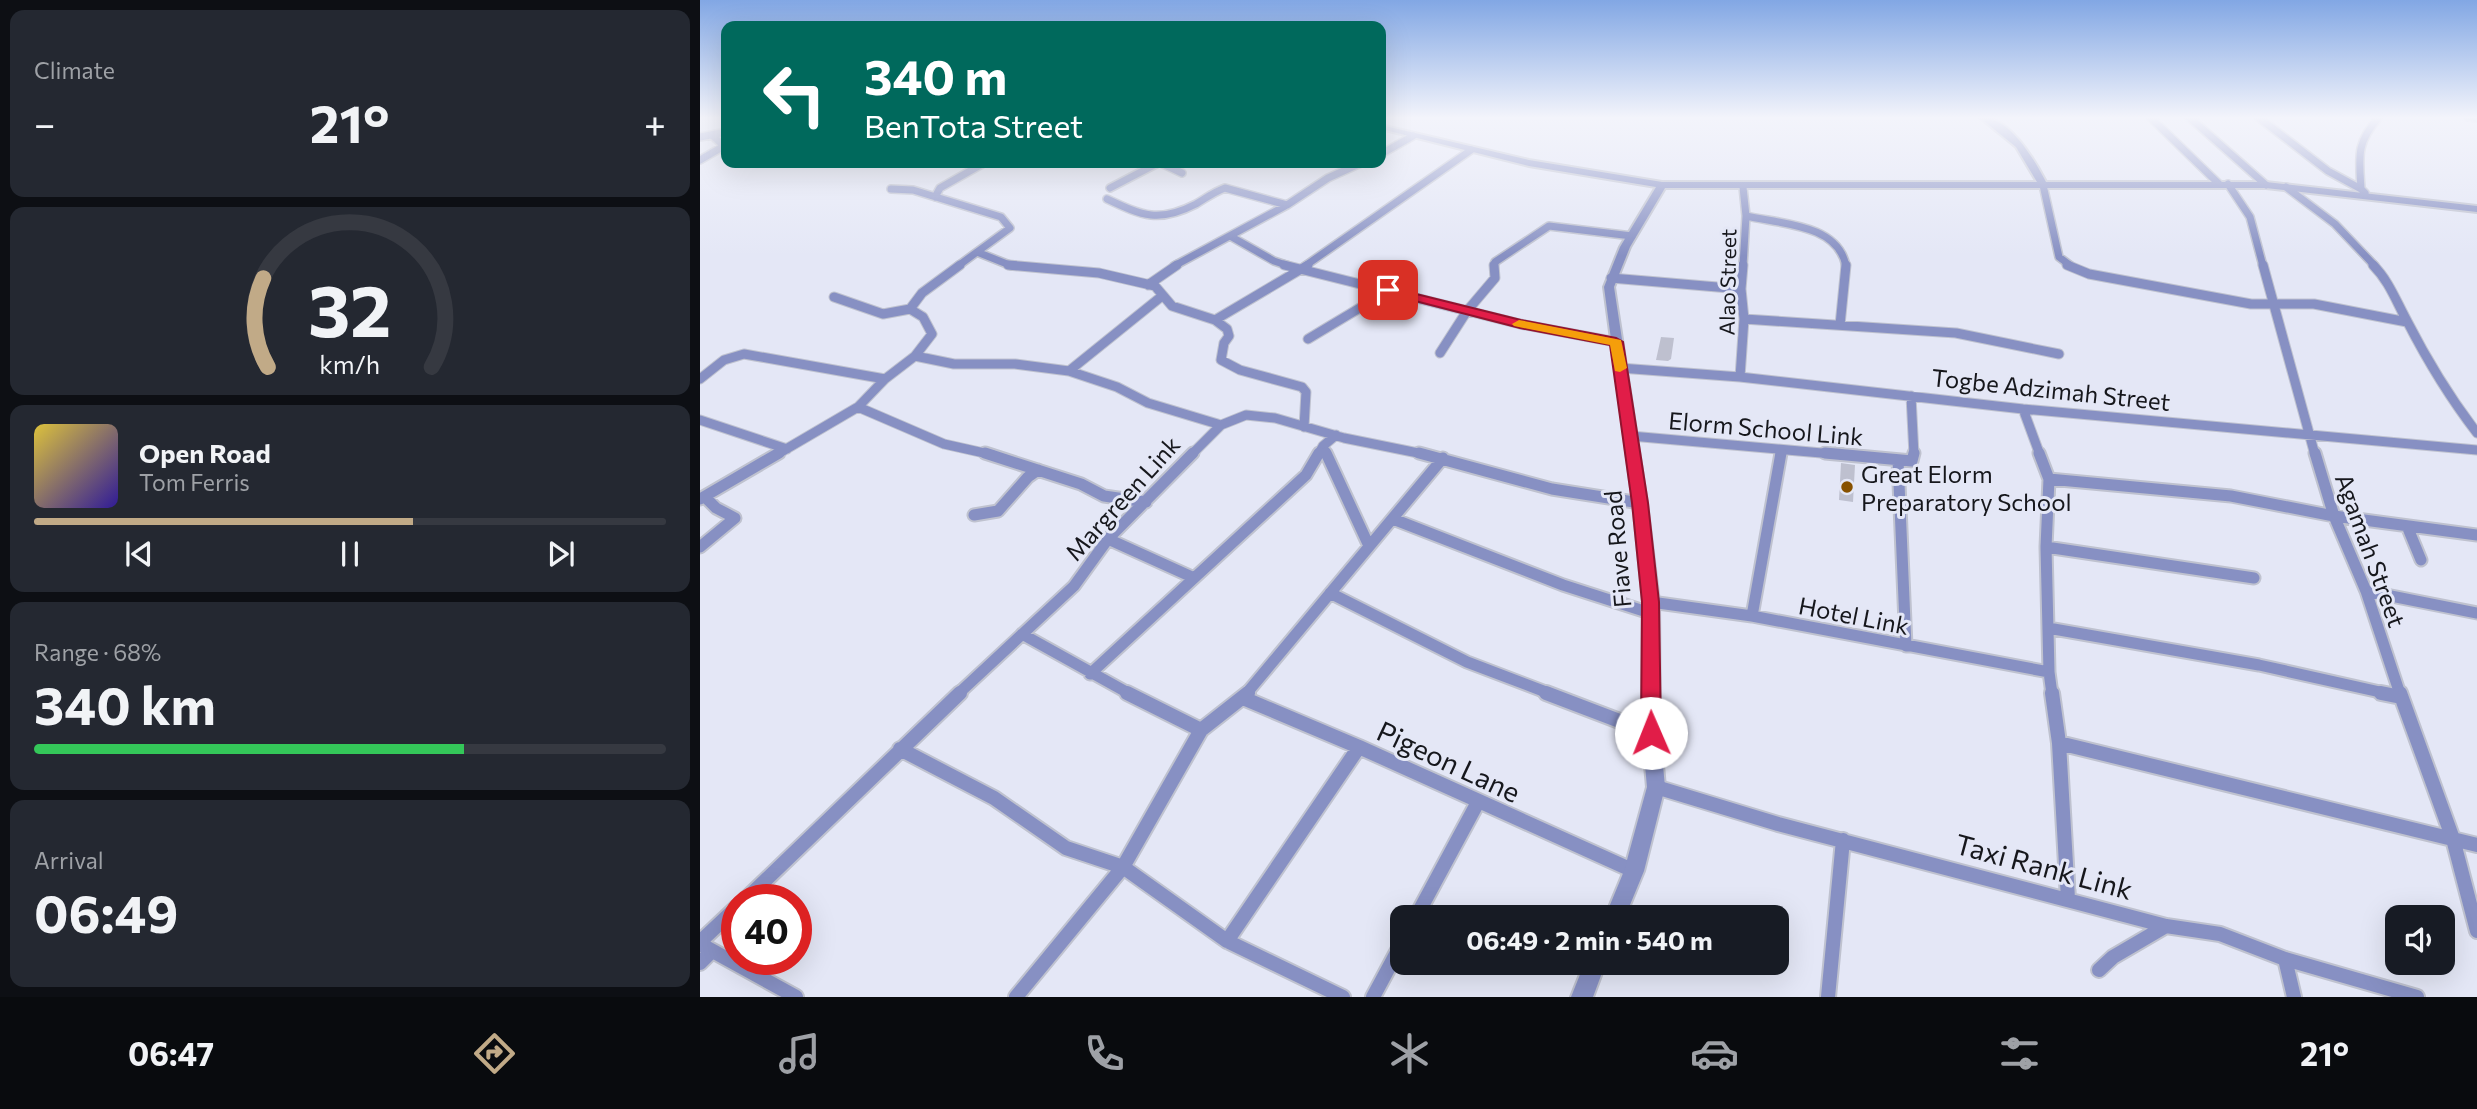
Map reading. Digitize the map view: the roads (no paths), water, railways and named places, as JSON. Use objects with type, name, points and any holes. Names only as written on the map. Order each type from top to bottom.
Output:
[{"type":"street","points":[[1215,320],[1300,270],[1452,164]]},
{"type":"street","points":[[1535,164],[1662,185],[1743,187],[2224,184],[2364,192],[2477,209]]},
{"type":"street","points":[[2033,164],[2043,185],[2059,257],[2068,265],[2089,274],[2251,304],[2314,304],[2407,322]]},
{"type":"street","name":"Agamah Street","points":[[2201,164],[2224,184],[2250,217],[2309,435],[2334,516],[2366,591],[2401,698],[2453,839],[2477,931]]},
{"type":"street","points":[[2241,164],[2266,186]]},
{"type":"street","points":[[2317,164],[2364,192]]},
{"type":"street","points":[[2360,164],[2364,192]]},
{"type":"street","points":[[935,197],[940,188],[975,168]]},
{"type":"street","points":[[1110,188],[1150,168]]},
{"type":"street","points":[[1171,168],[1182,173]]},
{"type":"street","points":[[1148,285],[1165,271],[1287,205],[1324,180],[1350,168]]},
{"type":"street","name":"Fiave Road","points":[[1620,905],[1634,871],[1656,787],[1651,733],[1650,607],[1640,503],[1609,287],[1632,236],[1649,212],[1662,185]]},
{"type":"street","name":"Alao Street","points":[[1741,377],[1744,319],[1741,289],[1746,216],[1743,187]]},
{"type":"street","points":[[2286,187],[2335,224],[2386,278],[2407,322],[2456,407],[2477,433]]},
{"type":"street","points":[[834,297],[883,314],[910,309],[931,286],[1010,228],[1001,217],[907,188],[891,188]]},
{"type":"street","points":[[1107,199],[1141,216],[1154,219],[1186,209],[1224,188],[1287,205]]},
{"type":"street","points":[[1746,216],[1825,234],[1839,246],[1846,264],[1840,325]]},
{"type":"street","points":[[1440,353],[1467,311],[1495,278],[1495,262],[1549,226],[1632,236]]},
{"type":"street","points":[[1230,236],[1274,261],[1300,270],[1467,311],[1616,342]]},
{"type":"street","points":[[977,252],[1014,267],[1099,274],[1155,286],[1172,306],[1215,320],[1227,329],[1229,336],[1224,343],[1221,360],[1240,370],[1302,387],[1306,392],[1304,427]]},
{"type":"street","points":[[1611,278],[1741,289]]},
{"type":"street","points":[[1308,339],[1388,290]]},
{"type":"street","points":[[1069,371],[1162,296]]},
{"type":"street","points":[[700,547],[735,518],[703,498],[858,407],[885,379],[915,356],[932,334],[923,317],[910,309]]},
{"type":"street","points":[[1744,319],[1956,333],[2059,354]]},
{"type":"street","points":[[700,379],[724,360],[744,354],[885,379]]},
{"type":"street","points":[[915,356],[954,364],[1015,364],[1069,371],[1117,387],[1148,403],[1221,425]]},
{"type":"street","name":"Togbe Adzimah Street","points":[[1620,368],[1741,377],[2023,409],[2477,450]]},
{"type":"street","points":[[1906,646],[1898,460],[1912,461],[1914,457],[1911,396]]},
{"type":"street","points":[[858,407],[944,444],[1038,470],[1081,484],[1104,496],[1146,502]]},
{"type":"street","points":[[2023,409],[2049,479],[2046,547],[2049,672],[2059,743],[2068,899]]},
{"type":"street","name":"Margreen Link","points":[[762,884],[1073,586],[1108,540],[1221,425],[1237,417],[1258,415],[1336,436],[1443,458],[1552,489],[1640,503]]},
{"type":"street","points":[[700,420],[787,449]]},
{"type":"street","points":[[1090,674],[1192,577],[1306,475],[1323,446],[1336,436]]},
{"type":"street","name":"Elorm School Link","points":[[1631,436],[1898,460]]},
{"type":"street","points":[[1323,446],[1369,547]]},
{"type":"street","points":[[1752,616],[1781,451]]},
{"type":"street","points":[[1016,997],[1123,867],[1200,730],[1243,698],[1443,458]]},
{"type":"street","points":[[974,515],[999,511],[1028,477],[1038,470]]},
{"type":"street","points":[[2049,479],[2231,496],[2334,516],[2477,535]]},
{"type":"street","name":"Hotel Link","points":[[1393,519],[1563,585],[1650,607],[1752,616],[2049,672]]},
{"type":"street","points":[[2407,526],[2421,560]]},
{"type":"street","points":[[1108,540],[1192,577]]},
{"type":"street","points":[[2046,547],[2254,578]]},
{"type":"street","points":[[2366,591],[2477,613]]},
{"type":"street","points":[[1330,593],[1467,662],[1651,733]]},
{"type":"street","points":[[2048,628],[2259,666],[2401,698]]},
{"type":"street","points":[[1022,634],[1090,674],[1200,730]]},
{"type":"street","name":"Pigeon Lane","points":[[1243,698],[1359,747],[1634,871]]},
{"type":"street","points":[[2059,743],[2477,845]]},
{"type":"street","points":[[1227,941],[1359,747]]},
{"type":"street","points":[[900,749],[994,798],[1066,848],[1123,867],[1227,941],[1343,997]]},
{"type":"street","name":"Taxi Rank Link","points":[[1656,787],[1779,824],[2166,926],[2220,934],[2286,959],[2417,997]]},
{"type":"street","points":[[1422,905],[1478,802]]},
{"type":"street","points":[[1828,997],[1843,840]]},
{"type":"street","points":[[2099,970],[2113,957],[2166,926]]},
{"type":"street","points":[[721,927],[703,950],[796,997]]},
{"type":"street","points":[[2286,959],[2294,997]]},
{"type":"street","points":[[1373,997],[1390,965]]},
{"type":"street","points":[[1581,997],[1590,975]]},
{"type":"place","name":"Great Elorm Preparatory School","points":[[1847,487]]}]
